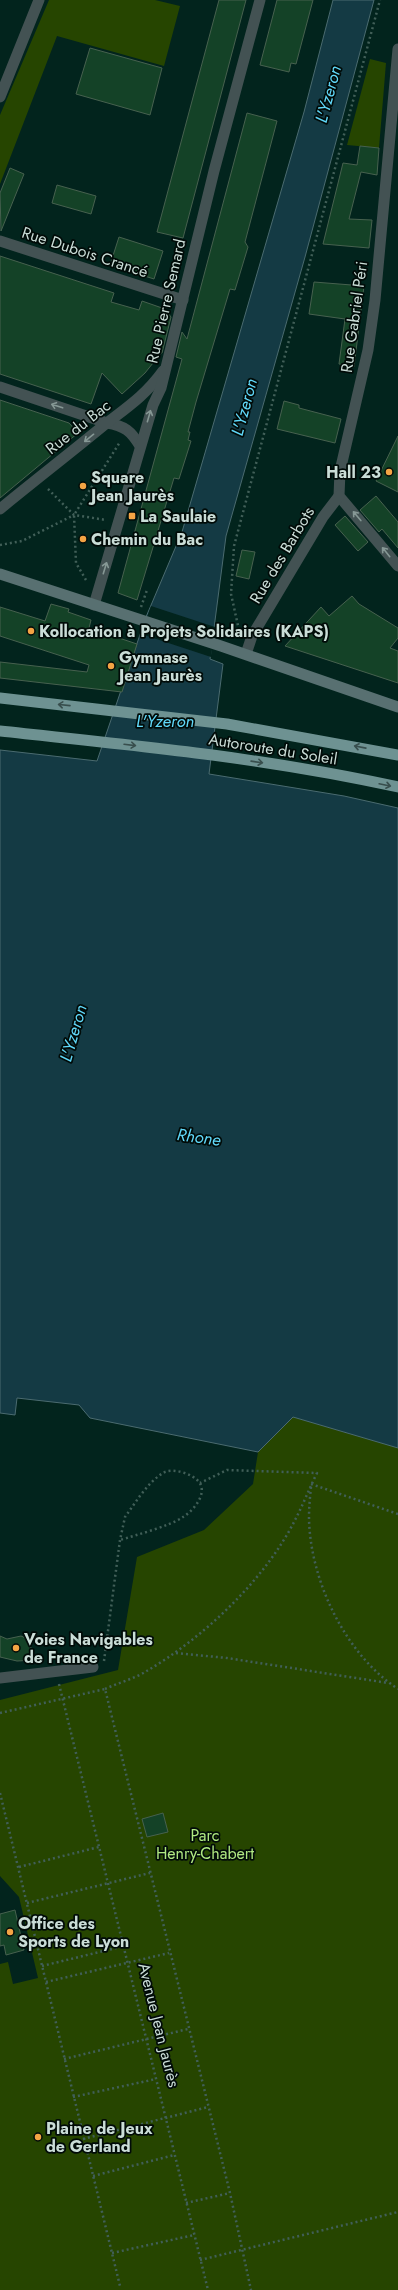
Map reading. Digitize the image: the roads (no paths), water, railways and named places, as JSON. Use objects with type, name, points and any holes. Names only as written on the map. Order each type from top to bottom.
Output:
[{"type":"highway","name":"Autoroute du Soleil","points":[[0,698],[227,724],[398,755]]},
{"type":"highway","name":"Autoroute du Soleil","points":[[0,731],[218,756],[336,774],[398,787]]},
{"type":"main road","points":[[0,574],[246,654],[398,707]]},
{"type":"street","points":[[0,97],[40,0]]},
{"type":"street","name":"Rue Pierre Semard","points":[[94,605],[140,446],[168,364],[182,300],[214,171],[260,0]]},
{"type":"street","name":"Rue Gabriel Péri","points":[[339,496],[340,471],[368,350],[398,49]]},
{"type":"street","name":"Rue Dubois Crancé","points":[[0,241],[182,300]]},
{"type":"street","name":"Rue du Bac","points":[[0,509],[140,397],[153,384],[168,364]]},
{"type":"street","points":[[0,387],[107,423],[128,428],[140,446]]},
{"type":"street","points":[[339,496],[398,566]]},
{"type":"street","name":"Rue des Barbots","points":[[246,654],[252,636],[323,517],[339,496]]},
{"type":"street","points":[[0,1678],[93,1667]]},
{"type":"water","points":[[333,0],[374,0],[305,257],[226,536],[210,659],[223,664],[209,774],[344,796],[398,808],[398,1448],[293,1417],[258,1452],[90,1418],[79,1405],[17,1398],[15,1415],[0,1413],[0,750],[97,761],[146,617],[182,532],[304,112]]},
{"type":"place","name":"Hall 23","points":[[389,472]]},
{"type":"place","name":"Square Jean Jaurès","points":[[83,486]]},
{"type":"place","name":"La Saulaie","points":[[132,516]]},
{"type":"place","name":"Chemin du Bac","points":[[83,539]]},
{"type":"place","name":"Kollocation à Projets Solidaires (KAPS)","points":[[31,631]]},
{"type":"place","name":"Gymnase Jean Jaurès","points":[[111,666]]},
{"type":"place","name":"Voies Navigables de France","points":[[16,1648]]},
{"type":"place","name":"Office des Sports de Lyon","points":[[10,1932]]},
{"type":"place","name":"Plaine de Jeux de Gerland","points":[[38,2137]]},
{"type":"water label","name":"L'Yzeron","points":[[328,94]]},
{"type":"water label","name":"L'Yzeron","points":[[244,407]]},
{"type":"water label","name":"L'Yzeron","points":[[165,721]]},
{"type":"water label","name":"L'Yzeron","points":[[73,1033]]},
{"type":"water label","name":"Rhone","points":[[199,1137]]},
{"type":"park label","name":"Parc Henry-Chabert","points":[[205,1844]]}]
